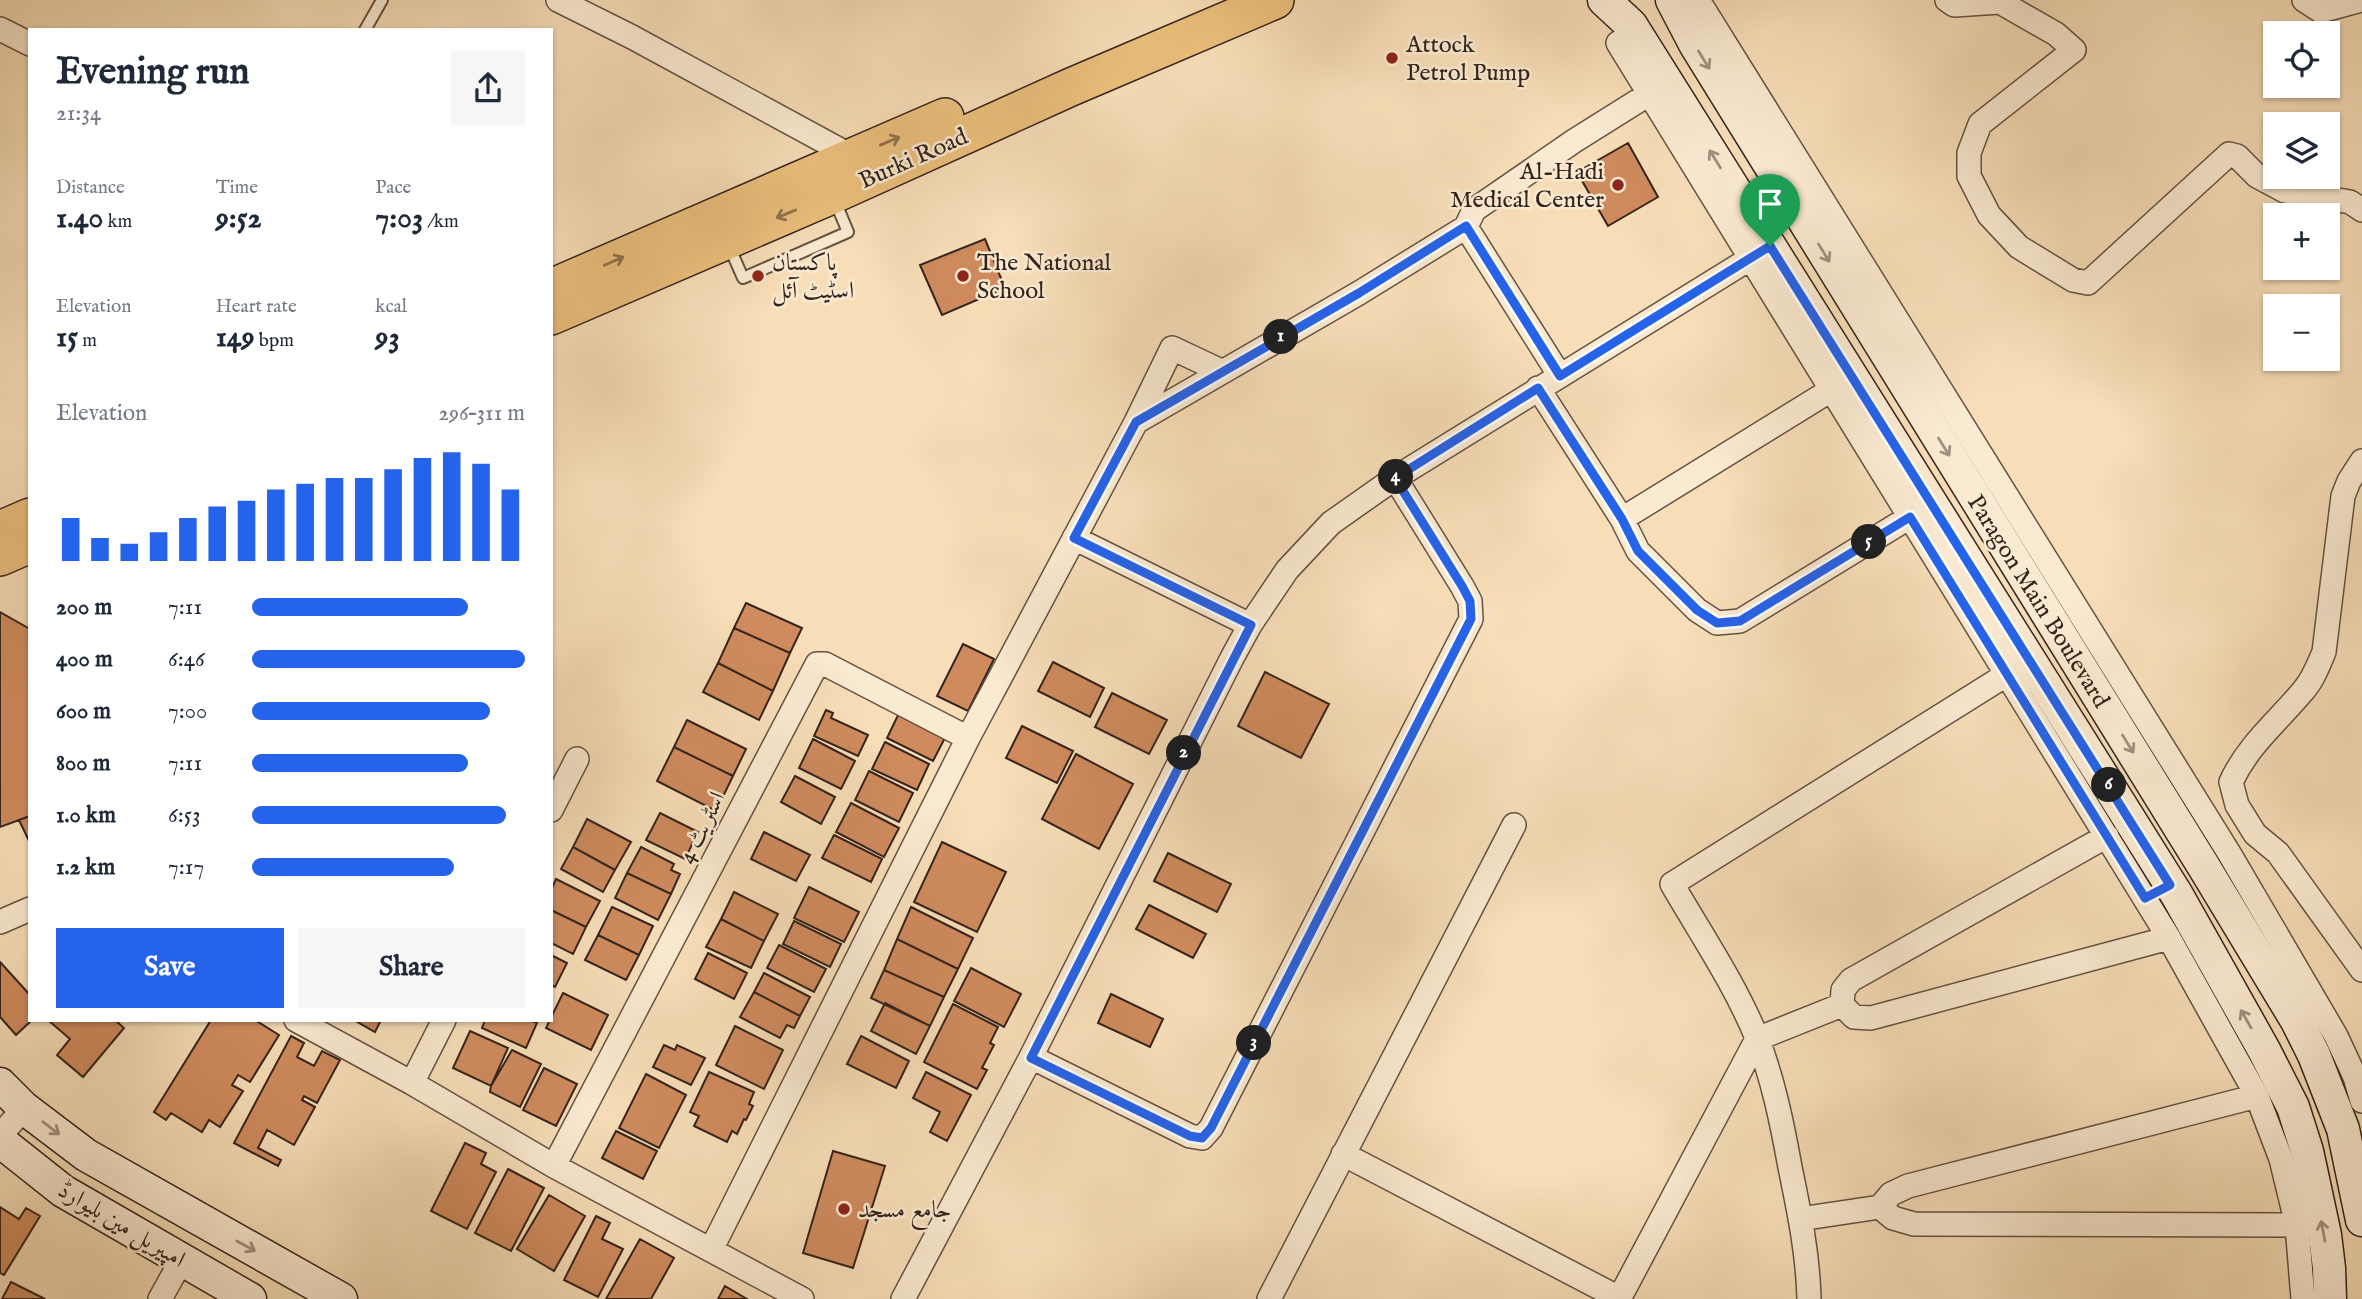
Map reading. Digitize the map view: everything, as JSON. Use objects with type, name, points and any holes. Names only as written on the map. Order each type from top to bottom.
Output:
[{"type":"main road","name":"Burki Road","points":[[553,287],[1216,0]]},
{"type":"main road","name":"Burki Road","points":[[553,315],[1275,0]]},
{"type":"main road","points":[[0,530],[28,518]]},
{"type":"main road","points":[[0,558],[28,545]]},
{"type":"street","points":[[558,0],[853,156]]},
{"type":"street","points":[[1604,0],[1636,33],[1760,252],[2293,1107],[2297,1225],[2303,1299]]},
{"type":"street","points":[[1947,0],[1954,5],[2000,2],[2056,34],[2074,50],[1980,124],[1969,153],[1969,176],[1989,215],[2019,247],[2073,280],[2088,283],[2230,154],[2237,156],[2257,176],[2285,191],[2350,202],[2362,209]]},
{"type":"street","points":[[2304,0],[2321,11],[2361,0]]},
{"type":"street","name":"Paragon Main Boulevard","points":[[1676,8],[1695,44],[1779,155],[2216,860],[2314,1055],[2343,1129],[2362,1220]]},
{"type":"street","points":[[0,30],[28,43]]},
{"type":"street","points":[[1636,33],[1618,43],[1650,94],[1760,252]]},
{"type":"street","points":[[1136,422],[1359,293],[1466,226],[1474,210],[1574,141],[1650,94]]},
{"type":"street","points":[[1466,226],[1560,376]]},
{"type":"street","points":[[903,1299],[1031,1058],[1251,625],[1287,570],[1331,523],[1395,478],[1760,252]]},
{"type":"street","points":[[711,1250],[968,738],[1136,422],[1172,348],[1221,371]]},
{"type":"street","points":[[1622,519],[1842,383]]},
{"type":"street","points":[[1538,388],[1622,519],[1638,551],[1697,610],[1717,623],[1740,621],[1921,510]]},
{"type":"street","points":[[2362,461],[2343,496],[2324,652],[2303,691],[2248,751],[2231,782],[2237,805],[2255,834],[2278,853],[2362,970]]},
{"type":"street","points":[[1031,1058],[1190,1136],[1202,1138],[1211,1128],[1471,619],[1470,601],[1462,586],[1395,478]]},
{"type":"street","points":[[1921,510],[2006,676],[2107,836],[2158,891],[2169,938],[2258,1097],[2294,1155],[2325,1235],[2330,1299]]},
{"type":"street","points":[[1074,538],[1251,625]]},
{"type":"street","name":"اسٹریٹ 4","points":[[554,1166],[817,664],[825,664],[968,738]]},
{"type":"street","points":[[1809,1299],[1808,1271],[1800,1219],[1779,1108],[1757,1039],[1740,1002],[1672,884],[2006,676]]},
{"type":"street","points":[[553,806],[577,759]]},
{"type":"street","points":[[1269,1299],[1514,825]]},
{"type":"street","points":[[2158,891],[2216,860],[2255,834]]},
{"type":"street","points":[[2107,836],[1851,980],[1843,990],[1842,1005],[1854,1017],[1871,1018],[2169,938]]},
{"type":"street","points":[[2216,860],[2336,1035],[2355,1077],[2362,1101]]},
{"type":"street","points":[[0,922],[28,910]]},
{"type":"street","points":[[1343,1154],[1619,1298],[1757,1039],[1842,1005]]},
{"type":"street","points":[[300,1022],[412,1083],[554,1166],[802,1299]]},
{"type":"street","points":[[412,1083],[443,1022]]},
{"type":"street","points":[[0,1084],[24,1108],[86,1155],[341,1299]]},
{"type":"street","points":[[1800,1219],[1880,1207],[1891,1194],[1908,1186],[2258,1097]]},
{"type":"street","points":[[0,1138],[24,1108]]},
{"type":"street","name":"امپیریل مین بلیوارڈ","points":[[0,1138],[63,1191],[250,1299]]},
{"type":"street","points":[[1880,1207],[1893,1218],[1914,1223],[2297,1225]]},
{"type":"street","points":[[160,1299],[181,1261]]},
{"type":"lane","points":[[366,28],[382,0]]},
{"type":"building","name":"Al-Hadi Medical Center","points":[[1628,143],[1658,197],[1608,226],[1577,172]]},
{"type":"building","name":"The National School","points":[[985,239],[1005,288],[942,315],[920,265]]},
{"type":"building","points":[[746,603],[802,628],[790,653],[734,628]]},
{"type":"building","points":[[0,612],[28,628],[28,817],[0,827]]},
{"type":"building","points":[[734,628],[790,653],[773,691],[718,663]]},
{"type":"building","points":[[963,644],[994,659],[968,711],[937,696]]},
{"type":"building","points":[[1053,662],[1104,688],[1090,717],[1038,691]]},
{"type":"building","points":[[718,663],[773,691],[759,720],[703,692]]},
{"type":"building","points":[[1265,672],[1329,704],[1301,758],[1238,726]]},
{"type":"building","points":[[1112,693],[1167,720],[1149,754],[1095,727]]},
{"type":"building","points":[[826,710],[833,713],[831,718],[868,735],[858,756],[814,736]]},
{"type":"building","points":[[900,711],[947,734],[933,761],[887,738]]},
{"type":"building","points":[[687,720],[746,749],[733,776],[674,747]]},
{"type":"building","points":[[1022,726],[1073,751],[1057,783],[1006,758]]},
{"type":"building","points":[[813,739],[855,761],[841,789],[799,768]]},
{"type":"building","points":[[885,742],[929,764],[917,790],[872,769]]},
{"type":"building","points":[[674,747],[733,776],[716,811],[657,781]]},
{"type":"building","points":[[1076,754],[1133,784],[1099,849],[1042,819]]},
{"type":"building","points":[[869,771],[913,793],[899,822],[855,800]]},
{"type":"building","points":[[795,776],[835,797],[821,824],[781,802]]},
{"type":"building","points":[[851,803],[899,828],[884,857],[836,832]]},
{"type":"building","points":[[660,813],[698,832],[685,859],[646,840]]},
{"type":"building","points":[[28,817],[28,839],[19,820]]},
{"type":"building","points":[[587,819],[631,842],[615,870],[573,847]]},
{"type":"building","points":[[764,832],[810,855],[796,881],[751,859]]},
{"type":"building","points":[[834,835],[882,859],[871,882],[822,858]]},
{"type":"building","points":[[942,842],[1006,872],[977,932],[914,902]]},
{"type":"building","points":[[573,847],[615,870],[603,892],[561,869]]},
{"type":"building","points":[[641,847],[674,864],[671,870],[680,874],[671,894],[627,873]]},
{"type":"building","points":[[1168,853],[1231,884],[1217,912],[1154,881]]},
{"type":"building","points":[[627,873],[671,894],[658,920],[615,898]]},
{"type":"building","points":[[556,879],[600,901],[586,927],[553,911],[553,886]]},
{"type":"building","points":[[809,887],[859,912],[844,942],[794,918]]},
{"type":"building","points":[[734,892],[778,914],[764,941],[721,919]]},
{"type":"building","points":[[1149,905],[1206,934],[1193,958],[1136,929]]},
{"type":"building","points":[[612,907],[653,926],[639,955],[598,935]]},
{"type":"building","points":[[911,907],[973,938],[958,969],[897,939]]},
{"type":"building","points":[[553,911],[586,927],[573,954],[553,944]]},
{"type":"building","points":[[721,919],[764,941],[751,968],[706,947]]},
{"type":"building","points":[[794,921],[841,944],[830,967],[783,944]]},
{"type":"building","points":[[598,935],[639,955],[626,980],[585,960]]},
{"type":"building","points":[[897,939],[958,969],[944,997],[884,970]]},
{"type":"building","points":[[779,945],[826,969],[814,992],[767,968]]},
{"type":"building","points":[[708,953],[747,973],[734,999],[695,979]]},
{"type":"building","points":[[553,956],[567,963],[555,987],[553,986]]},
{"type":"building","points":[[0,962],[28,993],[30,1022],[16,1035],[0,1017]]},
{"type":"building","points":[[971,968],[1021,994],[1004,1027],[954,1001]]},
{"type":"building","points":[[884,970],[944,997],[930,1026],[871,998]]},
{"type":"building","points":[[764,973],[810,997],[800,1016],[754,992]]},
{"type":"building","points":[[754,992],[800,1016],[794,1028],[787,1025],[780,1038],[740,1017]]},
{"type":"building","points":[[563,993],[608,1015],[591,1050],[546,1028],[549,1022],[553,1022],[553,1014]]},
{"type":"building","points":[[1111,994],[1163,1019],[1150,1047],[1098,1023]]},
{"type":"building","points":[[885,1003],[930,1026],[916,1054],[871,1031]]},
{"type":"building","points":[[953,1004],[998,1027],[990,1043],[994,1045],[982,1068],[987,1070],[977,1089],[924,1062]]},
{"type":"building","points":[[50,1022],[117,1022],[124,1028],[83,1077],[57,1055],[70,1039]]},
{"type":"building","points":[[210,1022],[258,1022],[279,1035],[250,1082],[238,1075],[232,1085],[243,1091],[220,1127],[209,1120],[202,1132],[171,1113],[166,1120],[154,1112]]},
{"type":"building","points":[[358,1022],[380,1022],[375,1032]]},
{"type":"building","points":[[484,1022],[537,1023],[526,1048],[482,1028]]},
{"type":"building","points":[[735,1026],[783,1050],[764,1089],[716,1065]]},
{"type":"building","points":[[470,1031],[508,1048],[491,1086],[453,1068]]},
{"type":"building","points":[[291,1036],[304,1043],[297,1057],[314,1066],[322,1051],[340,1060],[317,1103],[304,1096],[302,1100],[315,1107],[294,1145],[267,1130],[258,1148],[281,1160],[278,1166],[234,1143]]},
{"type":"building","points":[[861,1036],[909,1061],[896,1088],[847,1064]]},
{"type":"building","points":[[664,1045],[675,1050],[677,1045],[705,1058],[691,1085],[653,1067]]},
{"type":"building","points":[[512,1050],[541,1064],[520,1107],[490,1092]]},
{"type":"building","points":[[544,1068],[577,1084],[556,1126],[523,1110]]},
{"type":"building","points":[[709,1072],[754,1092],[749,1104],[753,1106],[746,1120],[744,1119],[737,1134],[732,1131],[727,1142],[694,1126],[699,1116],[690,1112]]},
{"type":"building","points":[[926,1072],[971,1095],[947,1141],[930,1132],[940,1112],[913,1098]]},
{"type":"building","points":[[646,1074],[686,1095],[659,1148],[619,1128]]},
{"type":"building","points":[[616,1131],[657,1151],[643,1179],[602,1158]]},
{"type":"building","points":[[465,1143],[486,1153],[481,1164],[496,1172],[467,1229],[431,1211]]},
{"type":"building","name":"جامع مسجد","points":[[833,1151],[885,1166],[853,1268],[803,1253]]},
{"type":"building","points":[[508,1169],[544,1188],[511,1251],[475,1233]]},
{"type":"building","points":[[549,1195],[585,1216],[554,1271],[517,1249]]},
{"type":"building","points":[[0,1207],[19,1219],[26,1208],[40,1216],[4,1275],[0,1273]]},
{"type":"building","points":[[596,1216],[610,1223],[602,1239],[623,1249],[598,1297],[564,1280]]},
{"type":"building","points":[[640,1239],[674,1258],[651,1299],[606,1299]]},
{"type":"building","points":[[11,1282],[45,1299],[2,1299]]},
{"type":"building","points":[[725,1286],[747,1299],[718,1299]]},
{"type":"place","name":"Attock Petrol Pump","points":[[1392,58]]},
{"type":"place","name":"Al-Hadi Medical Center","points":[[1618,185]]},
{"type":"place","name":"پاکستان اسٹیٹ آئل","points":[[758,276]]},
{"type":"place","name":"The National School","points":[[963,276]]},
{"type":"place","name":"جامع مسجد","points":[[844,1209]]},
{"type":"route","points":[[1466,226],[1560,376],[1770,246],[2170,885],[2145,898],[1910,517],[1740,621],[1717,623],[1697,610],[1638,551],[1622,519],[1538,388],[1395,478],[1462,586],[1470,601],[1471,619],[1211,1128],[1202,1138],[1190,1136],[1031,1058],[1251,625],[1074,538],[1136,422],[1359,293],[1466,226]]}]
